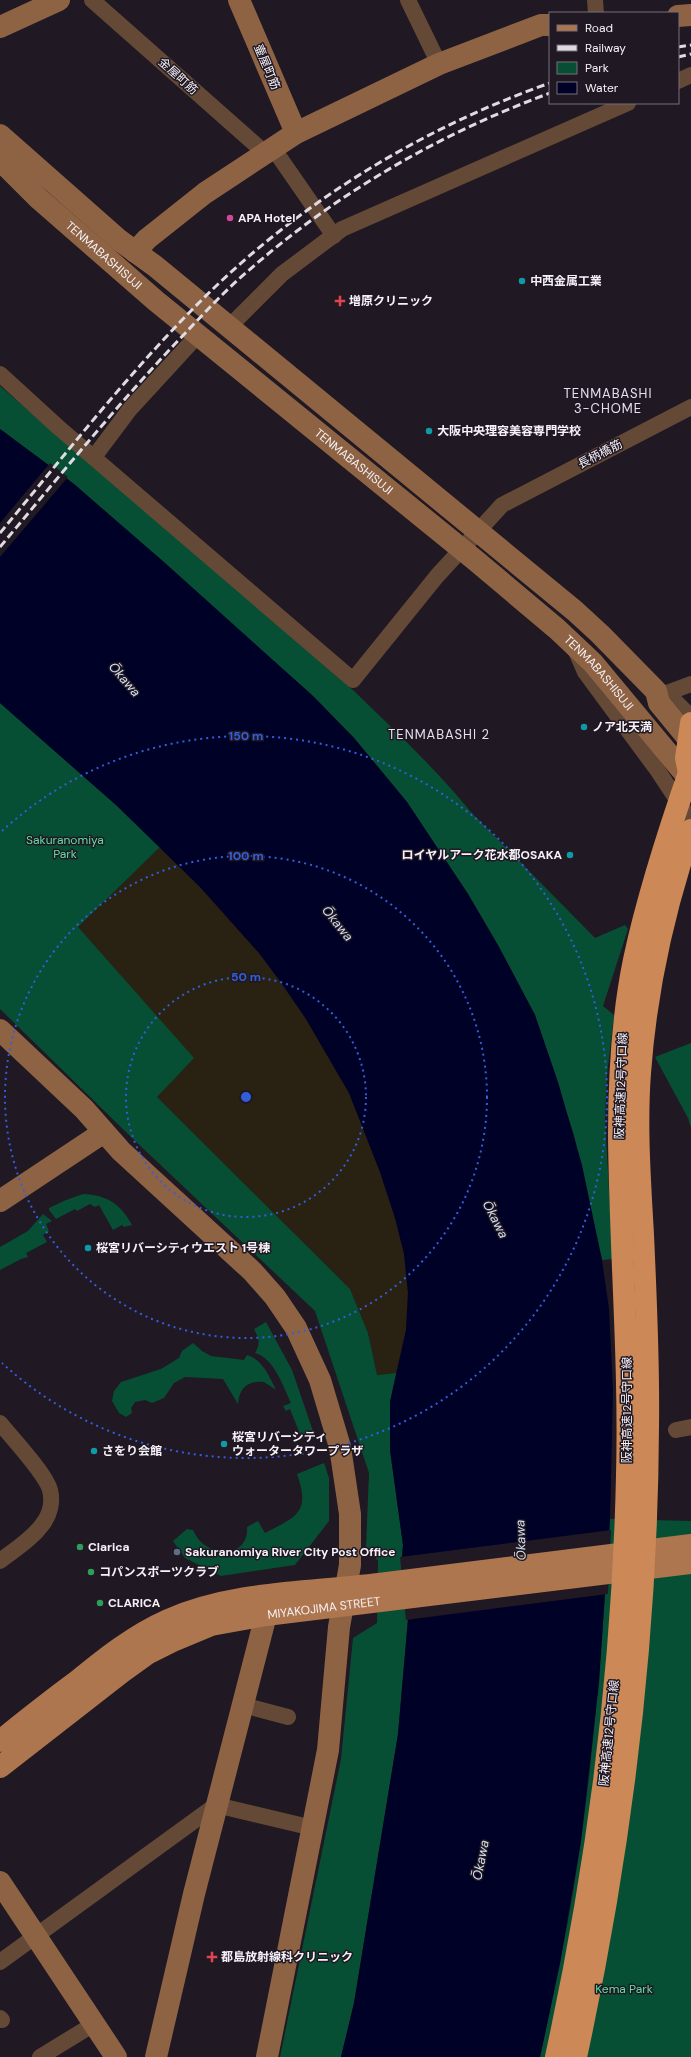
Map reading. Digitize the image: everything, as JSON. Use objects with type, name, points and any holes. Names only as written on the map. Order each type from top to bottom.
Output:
[{"type":"highway","points":[[691,723],[686,758],[691,782]]},
{"type":"highway","name":"阪神高速12号守口線","points":[[556,2057],[578,1950],[600,1813],[614,1694],[622,1599],[627,1475],[628,1390],[619,1135],[619,1094],[623,1031],[632,974],[643,921],[666,839],[691,767]]},
{"type":"highway","name":"阪神高速12号守口線","points":[[576,2057],[597,1955],[613,1864],[626,1768],[640,1623],[646,1524],[648,1428],[645,1286],[638,1135],[639,1086],[648,996],[662,925],[691,830]]},
{"type":"main road","name":"MIYAKOJIMA STREET","points":[[378,1593],[691,1545]]},
{"type":"main road","name":"MIYAKOJIMA STREET","points":[[0,1741],[110,1655],[133,1639],[166,1621],[204,1606],[225,1601],[345,1597],[691,1563]]},
{"type":"main road","name":"MIYAKOJIMA STREET","points":[[0,1767],[122,1672],[147,1654],[175,1640],[211,1625],[266,1615],[345,1597]]},
{"type":"street","points":[[0,27],[59,0]]},
{"type":"street","name":"金屋町筋","points":[[92,0],[269,150],[334,236]]},
{"type":"street","name":"壷屋町筋","points":[[239,0],[296,133]]},
{"type":"street","points":[[408,0],[439,64]]},
{"type":"street","points":[[595,0],[596,12]]},
{"type":"street","points":[[679,16],[691,15]]},
{"type":"street","points":[[119,267],[147,239],[205,193],[296,133],[439,64],[541,25],[549,25]]},
{"type":"street","points":[[679,81],[691,75]]},
{"type":"street","points":[[229,327],[282,274],[342,230],[626,104]]},
{"type":"street","name":"TENMABASHISUJI","points":[[0,135],[119,240],[155,266],[479,531],[590,625],[661,692],[659,703],[691,742]]},
{"type":"street","name":"TENMABASHISUJI","points":[[0,160],[38,198],[198,335],[462,549],[594,663],[691,782]]},
{"type":"street","points":[[0,374],[94,457],[130,409],[198,335]]},
{"type":"street","name":"長柄橋筋","points":[[94,457],[353,680],[437,576],[502,505],[691,407]]},
{"type":"street","points":[[574,646],[584,672],[658,771],[691,821]]},
{"type":"street","points":[[661,692],[691,684]]},
{"type":"street","points":[[661,692],[691,717]]},
{"type":"street","points":[[0,1030],[84,1109],[121,1151],[252,1271],[275,1297],[296,1328],[320,1380],[342,1454],[350,1514],[350,1565],[336,1655],[328,1750],[267,2057]]},
{"type":"street","points":[[0,1201],[104,1132]]},
{"type":"street","points":[[0,1423],[47,1482],[51,1496],[49,1515],[43,1524],[30,1538],[0,1561]]},
{"type":"street","points":[[156,2057],[216,1805],[266,1615]]},
{"type":"street","points":[[243,1705],[288,1717]]},
{"type":"street","points":[[0,1962],[216,1805],[313,1828]]},
{"type":"street","points":[[0,1882],[116,2057]]},
{"type":"street","points":[[40,2057],[94,2024]]},
{"type":"shaded area","points":[[160,847],[200,887],[259,953],[306,1019],[349,1093],[380,1172],[395,1218],[404,1254],[408,1293],[406,1330],[396,1373],[377,1375],[368,1333],[350,1289],[157,1097],[78,927]]},
{"type":"green space","points":[[0,386],[353,690],[428,764],[471,812],[595,938],[625,925],[628,929],[603,1006],[614,1015],[607,1075],[605,1120],[613,1259],[602,1260],[574,1135],[535,1015],[499,947],[468,894],[407,802],[354,738],[313,696],[74,484],[0,429]]},
{"type":"green space","name":"Sakuranomiya Park","points":[[0,703],[116,805],[160,847],[78,927],[194,1058],[157,1097],[350,1289],[368,1333],[377,1375],[396,1373],[390,1402],[390,1450],[403,1545],[402,1557],[408,1619],[398,1734],[354,2003],[341,2057],[280,2057],[341,1759],[353,1638],[377,1623],[378,1560],[376,1559],[376,1555],[366,1548],[369,1473],[315,1311],[130,1136],[0,1009]]},
{"type":"green space","points":[[691,1043],[691,1128],[688,1118],[655,1057]]},
{"type":"green space","points":[[83,1194],[99,1196],[112,1202],[123,1211],[132,1225],[124,1227],[122,1225],[113,1230],[99,1205],[95,1207],[90,1204],[77,1211],[75,1209],[56,1219],[49,1210],[49,1208],[66,1200]]},
{"type":"green space","points":[[43,1214],[52,1221],[46,1224],[49,1231],[43,1235],[47,1242],[26,1253],[28,1257],[0,1270],[0,1247],[28,1231]]},
{"type":"green space","points":[[266,1322],[292,1370],[314,1434],[302,1439],[290,1409],[286,1411],[283,1406],[291,1403],[281,1381],[268,1361],[255,1353],[259,1341],[254,1329]]},
{"type":"green space","points":[[193,1343],[202,1351],[211,1356],[244,1360],[247,1355],[253,1357],[265,1369],[276,1390],[264,1382],[253,1382],[242,1389],[238,1404],[223,1379],[185,1377],[174,1383],[164,1398],[152,1403],[145,1400],[135,1402],[131,1408],[132,1413],[126,1417],[119,1413],[112,1401],[114,1391],[121,1382],[161,1369],[179,1358],[182,1351]]},
{"type":"green space","points":[[324,1463],[329,1478],[329,1521],[295,1565],[221,1576],[185,1558],[173,1541],[187,1529],[193,1530],[200,1541],[214,1550],[230,1551],[237,1548],[243,1543],[246,1536],[247,1527],[258,1521],[265,1533],[292,1518],[301,1506],[301,1487],[297,1474]]},
{"type":"green space","name":"Kema Park","points":[[610,1519],[691,1521],[691,2057],[540,2057],[568,1922],[586,1800],[591,1760],[605,1599]]},
{"type":"water","name":"Ōkawa","points":[[0,429],[74,484],[164,562],[313,696],[354,738],[407,802],[468,894],[499,947],[535,1015],[558,1082],[582,1165],[602,1260],[609,1309],[613,1391],[610,1519],[599,1683],[581,1841],[560,1963],[540,2057],[341,2057],[354,2003],[398,1734],[408,1619],[402,1557],[403,1545],[390,1450],[390,1402],[406,1330],[408,1293],[404,1254],[395,1218],[380,1172],[349,1093],[306,1019],[283,985],[259,953],[200,887],[116,805],[0,703]]},
{"type":"pier","points":[[50,463],[68,477],[0,557],[0,523]]},
{"type":"pier","points":[[611,1530],[608,1594],[406,1620],[400,1557]]},
{"type":"railway","points":[[679,47],[691,45]]},
{"type":"railway","points":[[679,57],[691,54]]},
{"type":"railway","points":[[0,533],[104,407],[158,345],[215,287],[251,254],[330,194],[372,167],[459,120],[504,100],[549,83]]},
{"type":"railway","points":[[0,547],[64,470],[151,370],[210,307],[248,271],[317,216],[353,191],[391,168],[468,127],[549,93]]},
{"type":"place","name":"APA Hotel","points":[[230,218]]},
{"type":"place","name":"中西金属工業","points":[[522,281]]},
{"type":"place","name":"増原クリニック","points":[[340,301]]},
{"type":"place","name":"大阪中央理容美容専門学校","points":[[429,431]]},
{"type":"place","name":"ノア北天満","points":[[584,727]]},
{"type":"place","name":"ロイヤルアーク花水都OSAKA","points":[[570,855]]},
{"type":"place","name":"桜宮リバーシティウエスト 1号棟","points":[[88,1248]]},
{"type":"place","name":"桜宮リバーシティ ウォータータワープラザ","points":[[224,1444]]},
{"type":"place","name":"さをり会館","points":[[94,1451]]},
{"type":"place","name":"Clarica","points":[[80,1547]]},
{"type":"place","name":"Sakuranomiya River City Post Office","points":[[177,1552]]},
{"type":"place","name":"コパンスポーツクラブ","points":[[91,1572]]},
{"type":"place","name":"CLARICA","points":[[100,1603]]},
{"type":"place","name":"都島放射線科クリニック","points":[[212,1957]]},
{"type":"district","name":"TENMABASHI 3-CHOME","points":[[608,400]]},
{"type":"district","name":"TENMABASHI 2","points":[[439,734]]}]
